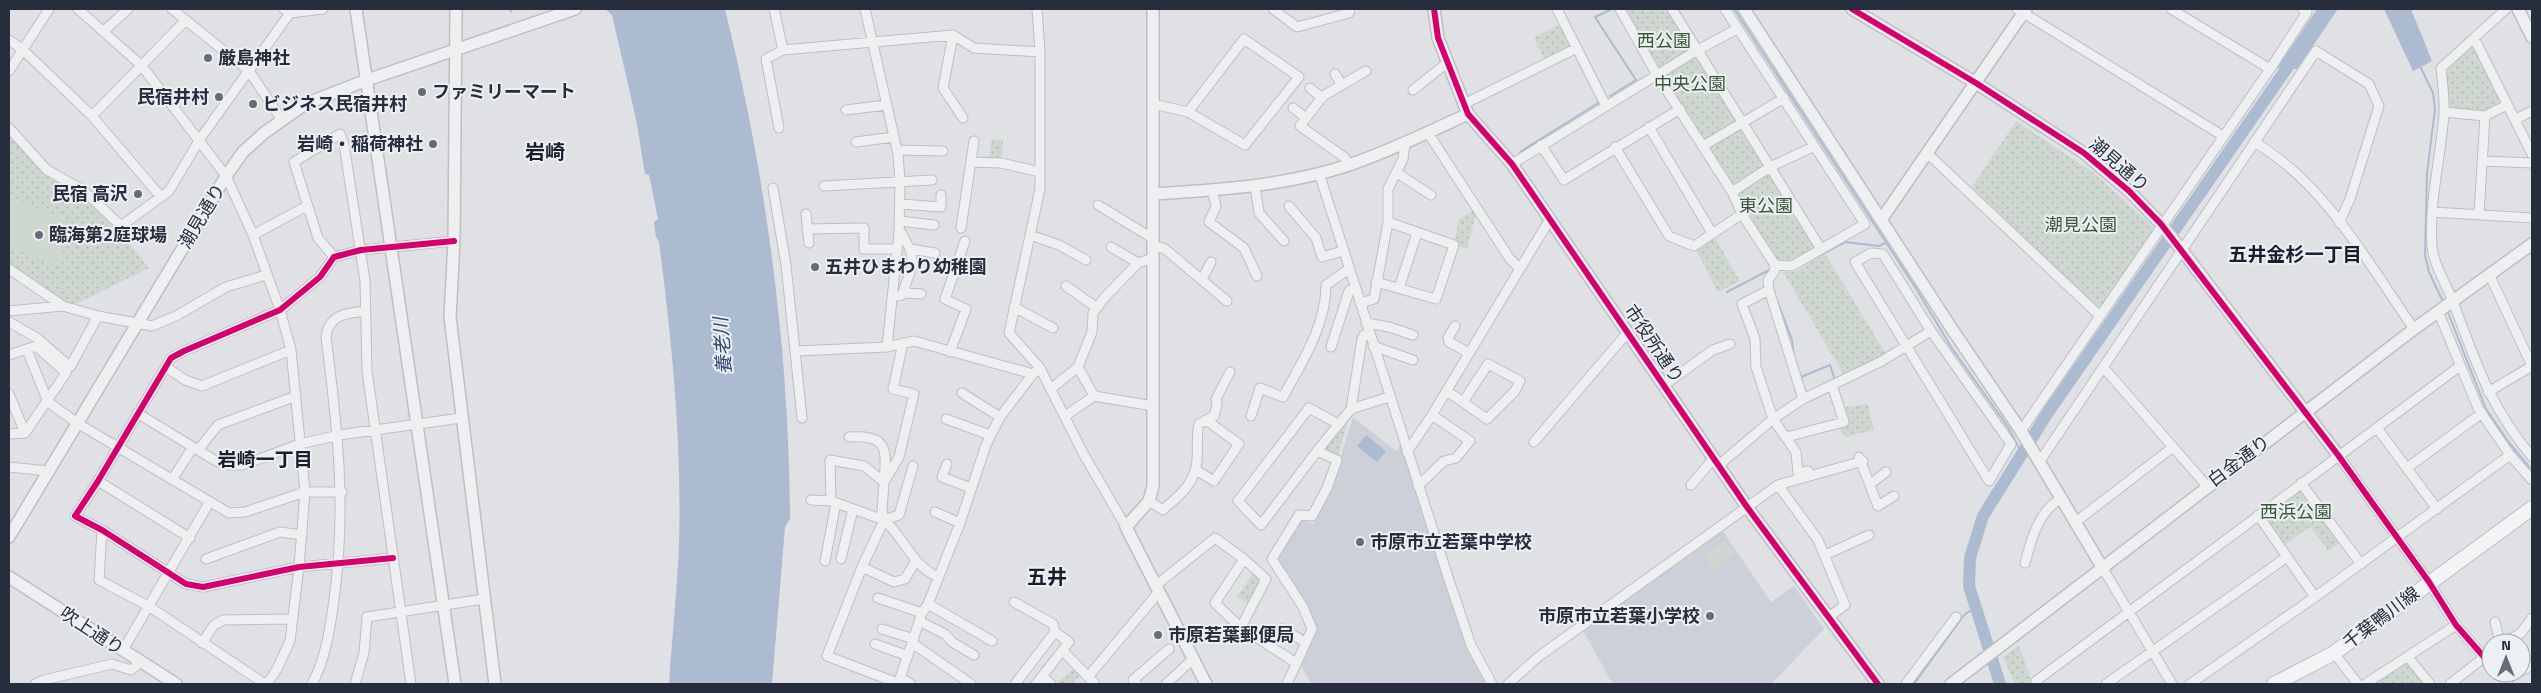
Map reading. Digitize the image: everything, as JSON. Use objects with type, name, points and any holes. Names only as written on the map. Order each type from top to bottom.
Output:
[{"type":"main road","name":"千葉鴨川線","points":[[2274,684],[2334,653],[2376,624],[2430,582],[2531,513]]},
{"type":"street","points":[[9,72],[49,9]]},
{"type":"street","points":[[78,9],[105,30],[142,66],[200,139],[226,176],[253,235],[280,310],[291,350],[305,492],[300,567],[290,641],[277,669],[266,684],[150,607],[99,580],[102,530]]},
{"type":"street","points":[[105,30],[128,9]]},
{"type":"street","points":[[172,9],[250,71],[282,120]]},
{"type":"street","points":[[9,128],[47,170],[83,190],[121,226],[169,191],[200,139],[250,71],[287,11],[323,9]]},
{"type":"street","points":[[356,9],[455,684]]},
{"type":"street","points":[[456,9],[454,241],[450,317],[495,684]]},
{"type":"street","name":"潮見通り","points":[[9,537],[226,176],[243,152],[305,104],[367,80],[575,9]]},
{"type":"street","points":[[774,9],[783,50]]},
{"type":"street","points":[[865,9],[897,150],[900,181],[899,225],[887,347]]},
{"type":"street","points":[[1037,9],[1040,52],[1040,189],[1009,333],[1036,371],[1052,388],[1083,453],[1126,527],[1156,590],[1206,684]]},
{"type":"street","points":[[1126,527],[1150,501],[1153,486],[1153,9]]},
{"type":"street","points":[[1273,9],[1297,27],[1348,12],[1350,9]]},
{"type":"street","name":"市役所通り","points":[[1434,9],[1438,38],[1466,109],[1512,164],[1747,506],[1878,684]]},
{"type":"street","points":[[1557,9],[1606,106]]},
{"type":"street","points":[[1620,9],[1657,75],[1680,108],[1732,192],[1742,214],[1775,265],[1774,272],[1768,280],[1770,290],[1787,341],[1788,356],[1803,399]]},
{"type":"street","points":[[1672,9],[1696,51],[1821,249]]},
{"type":"street","points":[[1725,9],[1784,98],[1813,147],[1865,224],[1792,266],[1775,265]]},
{"type":"street","points":[[1744,9],[2021,431],[2077,521],[2128,612],[2172,684]]},
{"type":"street","name":"潮見通り","points":[[1852,9],[1976,83],[2084,153],[2129,191],[2161,224],[2181,249],[2338,454]]},
{"type":"street","points":[[2171,9],[2270,69]]},
{"type":"street","points":[[2021,431],[2161,224],[2270,69],[2307,12],[2302,9]]},
{"type":"street","points":[[2506,9],[2441,68],[2444,112],[2437,157],[2432,212],[2432,246],[2435,263],[2453,302],[2488,392],[2502,418],[2532,457]]},
{"type":"street","points":[[2518,9],[2532,38]]},
{"type":"street","points":[[1881,220],[1976,83],[2022,10],[2223,136]]},
{"type":"street","points":[[92,116],[186,20]]},
{"type":"street","points":[[1512,164],[1696,51],[1737,28]]},
{"type":"street","points":[[779,128],[766,59],[783,50],[953,35],[974,48],[1040,52]]},
{"type":"street","points":[[953,35],[943,88],[963,118]]},
{"type":"street","points":[[2474,38],[2532,154]]},
{"type":"street","points":[[1153,104],[1188,112],[1246,145],[1299,77],[1244,39],[1188,112]]},
{"type":"street","points":[[9,40],[22,49],[92,116],[161,197]]},
{"type":"street","points":[[1153,194],[1255,186],[1349,165],[1428,132],[1577,48]]},
{"type":"street","points":[[2040,462],[2181,249],[2316,51],[2370,84],[2379,106],[2350,199],[2339,223]]},
{"type":"street","points":[[1413,90],[1448,62]]},
{"type":"street","points":[[1349,165],[1344,157],[1300,126],[1322,98],[1366,71]]},
{"type":"street","points":[[1335,74],[1342,86]]},
{"type":"street","points":[[1310,88],[1322,98]]},
{"type":"street","points":[[1703,146],[1784,98]]},
{"type":"street","points":[[846,110],[886,104]]},
{"type":"street","points":[[2444,112],[2485,116],[2507,104]]},
{"type":"street","points":[[1293,108],[1306,118]]},
{"type":"street","points":[[1542,145],[1564,180],[1680,108]]},
{"type":"street","points":[[2516,119],[2532,111]]},
{"type":"street","points":[[2479,214],[2485,116]]},
{"type":"street","points":[[1649,128],[1712,233]]},
{"type":"street","points":[[1428,132],[1510,260],[1520,269]]},
{"type":"street","points":[[334,257],[318,238],[294,162],[340,134],[344,144],[360,250],[366,311],[367,371],[411,684]]},
{"type":"street","points":[[856,142],[894,137]]},
{"type":"street","points":[[961,228],[974,141]]},
{"type":"street","points":[[2254,142],[2299,174],[2316,192],[2414,328]]},
{"type":"street","points":[[1360,304],[1374,299],[1388,222],[1388,189],[1403,159],[1405,143]]},
{"type":"street","points":[[1615,147],[1669,236],[1694,246],[1742,214]]},
{"type":"street","points":[[1732,192],[1770,167],[1813,147]]},
{"type":"street","points":[[897,150],[943,152]]},
{"type":"street","points":[[1928,154],[2100,316]]},
{"type":"street","points":[[2483,161],[2532,163]]},
{"type":"street","points":[[971,162],[1001,163],[1040,172]]},
{"type":"street","points":[[1318,173],[1389,397],[1471,645],[1492,684]]},
{"type":"street","points":[[1397,173],[1431,194]]},
{"type":"street","points":[[824,186],[932,180]]},
{"type":"street","points":[[1255,186],[1259,213],[1284,241]]},
{"type":"street","points":[[773,188],[796,351],[802,418]]},
{"type":"street","points":[[1212,190],[1216,206],[1209,222],[1244,248],[1257,276]]},
{"type":"street","points":[[900,204],[941,208],[940,195]]},
{"type":"street","points":[[1098,205],[1164,249],[1227,301]]},
{"type":"street","points":[[253,235],[307,206]]},
{"type":"street","points":[[1289,206],[1316,238],[1322,258],[1343,252]]},
{"type":"street","points":[[2432,212],[2532,218]]},
{"type":"street","points":[[806,214],[808,243]]},
{"type":"street","points":[[1407,452],[1447,391],[1550,219]]},
{"type":"street","points":[[1376,282],[1436,299],[1454,245],[1388,222]]},
{"type":"street","points":[[899,225],[934,225]]},
{"type":"street","points":[[899,225],[910,249],[914,264],[902,295]]},
{"type":"street","points":[[808,229],[864,228],[864,249],[897,249]]},
{"type":"street","points":[[1400,288],[1417,233]]},
{"type":"street","points":[[1030,235],[1059,245],[1086,260]]},
{"type":"street","points":[[393,558],[300,567],[203,587],[186,584],[102,530],[75,516],[171,358],[184,350],[280,310],[320,277],[334,257],[360,250],[454,241]]},
{"type":"street","points":[[950,352],[966,309],[945,299],[965,241]]},
{"type":"street","points":[[1111,247],[1138,262]]},
{"type":"street","points":[[910,249],[935,253]]},
{"type":"street","name":"白金通り","points":[[1951,684],[2414,328],[2453,302],[2489,274],[2531,249]]},
{"type":"street","points":[[1870,253],[1883,254],[1930,332],[2011,444],[1989,481],[1906,346],[1855,262],[1870,253]]},
{"type":"street","points":[[1052,388],[1078,367],[1092,332],[1093,313],[1138,262],[1153,258]]},
{"type":"street","points":[[1202,280],[1212,262]]},
{"type":"street","points":[[9,269],[63,306],[98,316],[152,326],[176,316],[226,287],[266,275]]},
{"type":"street","points":[[1251,416],[1260,388],[1284,397],[1310,347],[1326,303],[1326,285],[1349,269]]},
{"type":"street","points":[[2488,392],[2532,366],[2489,274]]},
{"type":"street","points":[[1066,286],[1097,308]]},
{"type":"street","points":[[1331,347],[1349,291],[1355,288]]},
{"type":"street","points":[[1770,290],[1742,304],[1755,339],[1756,367],[1773,419],[1796,452],[1798,473],[1861,456],[1878,506],[1894,496]]},
{"type":"street","points":[[892,300],[906,293],[921,294]]},
{"type":"street","points":[[9,311],[63,306]]},
{"type":"street","points":[[1014,307],[1053,328]]},
{"type":"street","points":[[312,684],[322,666],[340,564],[342,492],[339,435],[326,337],[327,327],[334,319],[345,314],[366,311]]},
{"type":"street","points":[[2438,311],[2471,395],[2510,455],[2532,480]]},
{"type":"street","points":[[9,322],[37,338],[70,367],[98,316]]},
{"type":"street","points":[[1366,323],[1389,327],[1413,335]]},
{"type":"street","points":[[1455,326],[1448,338],[1449,342],[1469,353]]},
{"type":"street","points":[[1351,409],[1362,339],[1369,332]]},
{"type":"street","points":[[1534,442],[1628,332]]},
{"type":"street","points":[[1691,485],[1717,461],[1803,399],[1875,364],[1930,332]]},
{"type":"street","points":[[796,351],[887,347],[914,341],[950,352],[1036,371]]},
{"type":"street","points":[[884,482],[899,457],[914,394],[893,389],[903,343]]},
{"type":"street","points":[[1664,385],[1713,350],[1730,344]]},
{"type":"street","points":[[9,355],[36,346],[66,373],[25,433],[9,434]]},
{"type":"street","points":[[1373,346],[1413,360]]},
{"type":"street","points":[[27,350],[48,402],[77,423],[209,503],[229,513],[245,512],[305,492],[342,492]]},
{"type":"street","points":[[166,367],[185,380],[202,386],[291,350]]},
{"type":"street","points":[[1959,371],[1975,363]]},
{"type":"street","points":[[1447,391],[1487,419],[1515,391],[1520,381],[1488,364],[1463,402]]},
{"type":"street","points":[[2038,684],[2036,681],[2338,454],[2377,428],[2460,366]]},
{"type":"street","points":[[1078,367],[1094,396]]},
{"type":"street","points":[[2104,368],[2207,486]]},
{"type":"street","points":[[899,682],[921,617],[960,523],[990,435],[1000,417],[1036,371]]},
{"type":"street","points":[[1150,501],[1163,510],[1189,486],[1196,470],[1195,438],[1199,424],[1214,416],[1218,406],[1216,400],[1230,372]]},
{"type":"street","points":[[1786,437],[1844,422],[1832,384]]},
{"type":"street","points":[[962,393],[1000,417]]},
{"type":"street","points":[[9,394],[25,433]]},
{"type":"street","points":[[172,480],[195,449],[218,425],[296,396]]},
{"type":"street","points":[[1065,416],[1094,396],[1153,406]]},
{"type":"street","points":[[1338,424],[1309,408],[1238,501],[1261,526],[1351,409],[1389,397]]},
{"type":"street","points":[[137,413],[216,461],[229,465],[243,465],[300,444],[339,435],[461,418]]},
{"type":"street","points":[[2407,468],[2482,413]]},
{"type":"street","points":[[1418,486],[1444,460],[1456,458],[1470,441],[1432,415]]},
{"type":"street","points":[[946,419],[990,435]]},
{"type":"street","points":[[1196,470],[1214,481],[1239,444],[1206,420]]},
{"type":"street","points":[[2377,428],[2437,509]]},
{"type":"street","points":[[848,437],[876,438],[886,452],[882,511],[884,520],[862,567],[827,656],[899,682],[910,684]]},
{"type":"street","points":[[2077,521],[2174,447]]},
{"type":"street","points":[[1287,684],[1312,629],[1303,607],[1272,558],[1299,515],[1312,516],[1327,488],[1337,460],[1317,451]]},
{"type":"street","points":[[2338,454],[2430,582],[2456,625],[2481,648]]},
{"type":"street","points":[[2190,684],[2315,597],[2510,455]]},
{"type":"street","points":[[824,560],[834,502],[830,460],[864,466],[884,482]]},
{"type":"street","points":[[1508,684],[1538,657],[1678,559],[1747,506],[1778,485],[1862,460]]},
{"type":"street","points":[[947,464],[942,477],[971,488]]},
{"type":"street","points":[[884,520],[899,515],[913,466]]},
{"type":"street","points":[[9,467],[48,471]]},
{"type":"street","points":[[1870,484],[1886,472]]},
{"type":"street","points":[[98,481],[190,538]]},
{"type":"street","points":[[2301,482],[2361,564]]},
{"type":"street","points":[[1778,485],[1818,540],[1845,605],[1829,617]]},
{"type":"street","points":[[2025,563],[2032,536],[2041,518],[2051,504],[2062,498]]},
{"type":"street","points":[[811,500],[834,502],[884,520],[891,526],[916,562],[926,572],[938,577]]},
{"type":"street","points":[[123,650],[150,607],[168,572],[190,538],[209,503]]},
{"type":"street","points":[[841,559],[853,508]]},
{"type":"street","points":[[935,512],[960,523]]},
{"type":"street","points":[[2258,515],[2315,597]]},
{"type":"street","points":[[206,559],[280,532],[302,534]]},
{"type":"street","points":[[1824,555],[1869,534]]},
{"type":"street","points":[[1088,677],[1156,590],[1215,538],[1244,559],[1266,579],[1241,627]]},
{"type":"street","points":[[2106,684],[2286,557]]},
{"type":"street","points":[[1244,559],[1215,603],[1241,627],[1296,663]]},
{"type":"street","points":[[862,567],[894,582],[905,579],[916,562]]},
{"type":"street","name":"吹上通り","points":[[9,577],[176,684]]},
{"type":"street","points":[[878,598],[921,617],[946,634],[952,642],[974,656]]},
{"type":"street","points":[[355,684],[364,653],[367,617],[484,599]]},
{"type":"street","points":[[1014,602],[1052,624],[1055,632],[1069,642],[1036,684]]},
{"type":"street","points":[[928,604],[992,641]]},
{"type":"street","points":[[1906,684],[1956,617]]},
{"type":"street","points":[[2519,633],[2532,618]]},
{"type":"street","points":[[202,643],[214,626],[223,620],[293,619]]},
{"type":"street","points":[[2494,622],[2497,633]]},
{"type":"street","points":[[2365,684],[2456,625]]},
{"type":"street","points":[[882,629],[913,641],[971,684]]},
{"type":"street","points":[[1269,646],[1282,629],[1305,642]]},
{"type":"street","points":[[1015,684],[1055,632]]},
{"type":"street","points":[[875,644],[908,656]]},
{"type":"street","points":[[1137,684],[1132,680],[1169,649]]},
{"type":"street","points":[[1063,651],[1096,684]]},
{"type":"street","points":[[2334,653],[2358,684]]},
{"type":"street","points":[[2408,657],[2430,684]]},
{"type":"street","points":[[1166,684],[1193,659]]},
{"type":"street","points":[[2450,684],[2481,659]]},
{"type":"street","points":[[36,684],[44,680],[112,664],[131,670],[141,662]]},
{"type":"street","points":[[1042,676],[1051,684]]},
{"type":"shaded area","name":"市原市立若葉中学校","points":[[1353,417],[1396,451],[1401,444],[1466,647],[1486,684],[1312,684],[1301,666],[1316,631],[1307,605],[1277,560],[1302,520],[1313,524],[1330,492]]},
{"type":"shaded area","name":"市原市立若葉小学校","points":[[1722,530],[1771,602],[1794,586],[1824,629],[1771,684],[1613,684],[1583,631]]},
{"type":"green space","points":[[1620,9],[1672,9],[1821,249],[1792,266],[1775,265]]},
{"type":"green space","points":[[1564,22],[1577,48],[1546,62],[1534,38]]},
{"type":"green space","points":[[2474,38],[2507,105],[2485,116],[2444,112],[2441,68]]},
{"type":"green space","name":"潮見公園","points":[[2016,121],[2094,173],[2152,226],[2153,232],[2101,307],[2096,307],[1972,187]]},
{"type":"green space","points":[[9,134],[118,229],[149,268],[74,305],[64,302],[9,264]]},
{"type":"green space","points":[[992,139],[1003,140],[1001,163],[988,163]]},
{"type":"green space","name":"臨海第2庭球場","points":[[9,197],[75,224],[57,266],[9,246]]},
{"type":"green space","points":[[1477,209],[1467,249],[1454,245],[1459,219]]},
{"type":"green space","points":[[1712,233],[1740,281],[1718,292],[1694,246]]},
{"type":"green space","points":[[1825,254],[1886,354],[1844,375],[1783,272],[1795,272]]},
{"type":"green space","points":[[1868,404],[1874,430],[1845,437],[1838,424],[1840,408]]},
{"type":"green space","points":[[1351,409],[1337,460],[1317,451]]},
{"type":"green space","name":"西浜公園","points":[[2301,483],[2343,540],[2329,551],[2310,527],[2280,548],[2258,515]]},
{"type":"green space","points":[[1725,540],[1734,553],[1713,569],[1704,556]]},
{"type":"green space","points":[[1254,572],[1261,577],[1261,581],[1250,605],[1237,597]]},
{"type":"green space","points":[[2019,646],[2033,684],[2015,684],[2003,657]]},
{"type":"green space","points":[[2408,657],[2430,684],[2365,684]]},
{"type":"green space","points":[[1074,668],[1081,675],[1072,684],[1056,684]]},
{"type":"water","name":"養老川","points":[[605,9],[725,9],[740,72],[763,198],[780,325],[785,389],[790,518],[785,527],[772,684],[669,684],[680,506],[672,355],[659,242],[656,237],[654,222],[658,219],[649,175],[645,174],[636,119],[612,15]]},
{"type":"water","points":[[2317,9],[2338,9],[2297,69],[2277,68]]},
{"type":"water","points":[[2384,9],[2411,9],[2432,61],[2413,71]]},
{"type":"water","points":[[1366,435],[1386,451],[1377,462],[1357,446]]},
{"type":"waterway","points":[[1610,96],[1636,80],[1595,17],[1612,9]]},
{"type":"waterway","points":[[1734,9],[1917,290],[1951,347],[2008,427],[2022,454]]},
{"type":"waterway","points":[[2000,684],[1969,586],[1970,558],[1983,516],[2047,414],[2296,55]]},
{"type":"waterway","points":[[2420,66],[2433,93],[2435,109],[2427,173],[2425,255],[2429,272],[2444,304]]},
{"type":"waterway","points":[[1520,152],[1598,103]]},
{"type":"waterway","points":[[1802,265],[1845,242],[1879,246],[1885,243]]},
{"type":"waterway","points":[[1727,292],[1771,269]]},
{"type":"waterway","points":[[1773,290],[1792,340],[1794,356]]},
{"type":"waterway","points":[[2447,310],[2486,409],[2510,444],[2532,470]]},
{"type":"waterway","points":[[1801,377],[1830,365],[1835,380]]},
{"type":"waterway","points":[[1837,386],[1843,405]]},
{"type":"waterway","points":[[1914,684],[1964,615],[1976,607]]},
{"type":"cycle path","points":[[1434,9],[1438,38],[1468,114],[1512,164],[1747,507],[1878,684]]},
{"type":"cycle path","points":[[1852,9],[1976,83],[2084,153],[2129,191],[2161,224],[2338,455],[2429,582],[2456,625],[2481,654]]},
{"type":"cycle path","points":[[393,558],[299,567],[203,587],[186,584],[102,530],[75,516],[171,358],[280,310],[320,277],[334,257],[361,250],[454,241]]},
{"type":"place","name":"厳島神社","points":[[208,58]]},
{"type":"place","name":"ファミリーマート","points":[[422,92]]},
{"type":"place","name":"民宿井村","points":[[219,97]]},
{"type":"place","name":"ビジネス民宿井村","points":[[253,104]]},
{"type":"place","name":"岩崎・稲荷神社","points":[[433,144]]},
{"type":"place","name":"民宿 高沢","points":[[138,194]]},
{"type":"place","name":"臨海第2庭球場","points":[[39,235]]},
{"type":"place","name":"五井ひまわり幼稚園","points":[[815,267]]},
{"type":"place","name":"市原市立若葉中学校","points":[[1360,542]]},
{"type":"place","name":"市原市立若葉小学校","points":[[1710,616]]},
{"type":"place","name":"市原若葉郵便局","points":[[1158,635]]},
{"type":"district","name":"岩崎","points":[[545,152]]},
{"type":"district","name":"五井金杉一丁目","points":[[2295,254]]},
{"type":"district","name":"岩崎一丁目","points":[[265,459]]},
{"type":"district","name":"五井","points":[[1047,577]]},
{"type":"park label","name":"西公園","points":[[1664,41]]},
{"type":"park label","name":"中央公園","points":[[1690,84]]},
{"type":"park label","name":"東公園","points":[[1766,206]]}]
